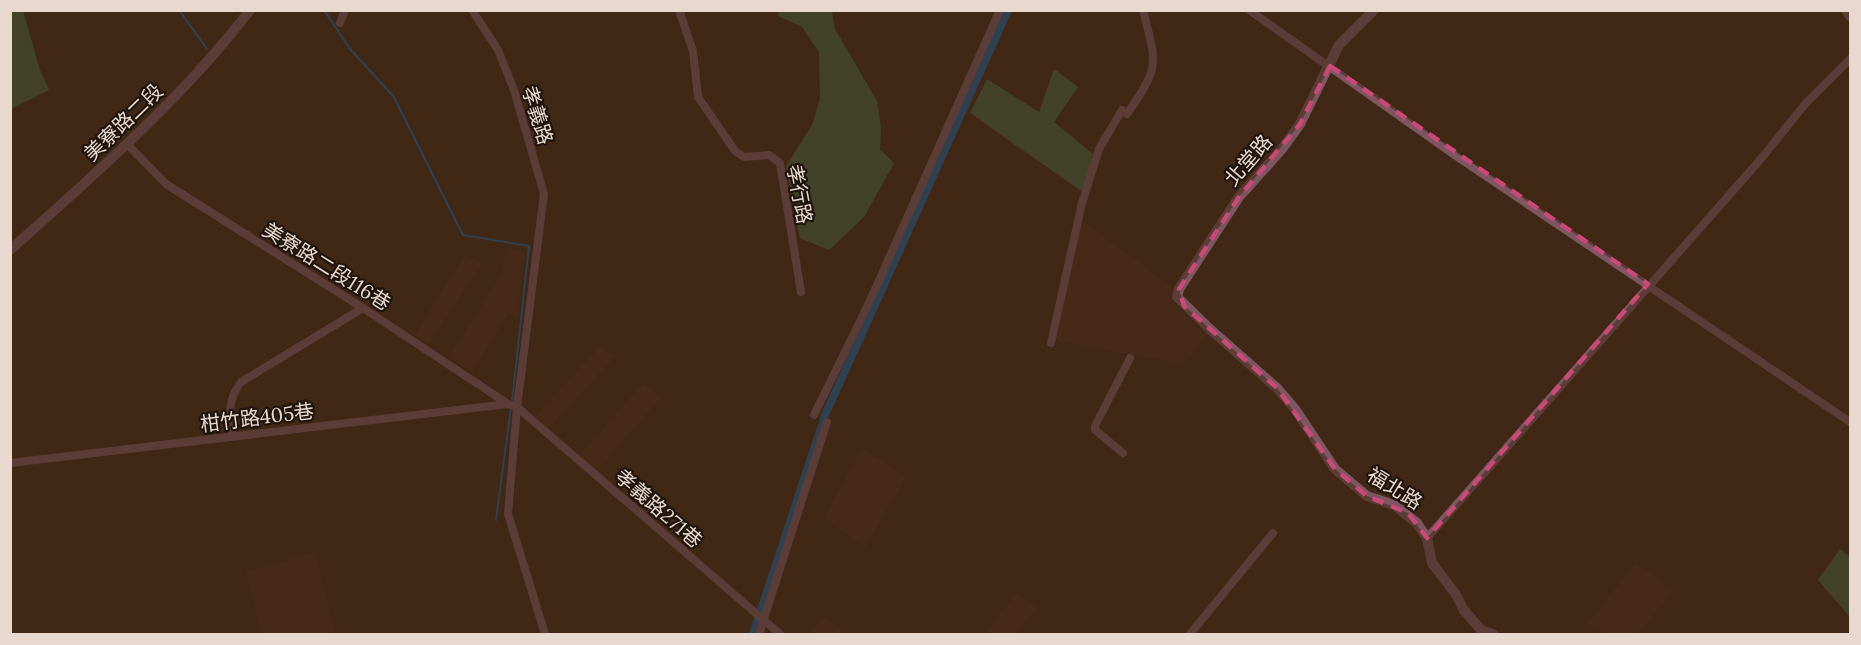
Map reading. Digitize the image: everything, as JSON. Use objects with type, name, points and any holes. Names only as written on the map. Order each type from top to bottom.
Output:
[{"type":"street","name":"美寮路二段","points":[[10,250],[127,144],[203,69],[250,10]]},
{"type":"street","points":[[340,23],[345,10]]},
{"type":"street","name":"孝義路","points":[[472,10],[498,50],[514,90],[544,194],[541,238],[513,406],[508,514],[545,634]]},
{"type":"street","name":"孝行路","points":[[679,10],[693,51],[698,97],[703,108],[735,151],[744,157],[769,155],[780,163],[801,292]]},
{"type":"street","points":[[814,415],[868,305],[923,177],[1000,10]]},
{"type":"street","points":[[1051,344],[1082,203],[1099,149],[1124,112],[1150,80],[1154,66],[1154,52],[1143,10]]},
{"type":"street","points":[[1249,10],[1456,156],[1851,422]]},
{"type":"street","name":"北堂路","points":[[1210,330],[1177,297],[1179,289],[1239,197],[1282,149],[1300,124],[1339,45],[1374,10]]},
{"type":"street","points":[[1846,10],[1851,16]]},
{"type":"street","points":[[1427,538],[1648,284],[1760,160],[1806,103],[1851,59]]},
{"type":"street","name":"美寮路二段116巷","points":[[127,144],[166,184],[513,406]]},
{"type":"street","points":[[233,436],[228,413],[229,401],[241,382],[363,308]]},
{"type":"street","name":"福北路","points":[[1210,330],[1277,388],[1296,409],[1335,469],[1367,496],[1395,505],[1408,513],[1427,538],[1432,563],[1457,596],[1463,609],[1481,630],[1493,634]]},
{"type":"street","points":[[1123,453],[1095,430],[1095,426],[1130,358]]},
{"type":"street","name":"柑竹路405巷","points":[[10,464],[233,436],[513,406]]},
{"type":"street","name":"孝義路271巷","points":[[513,406],[780,634]]},
{"type":"street","points":[[759,634],[827,423]]},
{"type":"street","points":[[1190,634],[1273,532]]},
{"type":"highlighted area","points":[[1330,66],[1648,284],[1427,538],[1408,513],[1367,496],[1335,469],[1277,388],[1184,306],[1179,289],[1239,197],[1300,124]]},
{"type":"shaded area","points":[[1082,221],[1173,288],[1168,297],[1205,336],[1183,364],[1058,341],[1056,337]]},
{"type":"shaded area","points":[[506,247],[525,253],[517,317],[508,313],[472,372],[449,357],[502,274]]},
{"type":"shaded area","points":[[465,255],[481,263],[429,344],[415,335]]},
{"type":"shaded area","points":[[600,347],[615,356],[549,428],[536,416]]},
{"type":"shaded area","points":[[643,384],[660,398],[596,471],[580,455]]},
{"type":"shaded area","points":[[862,449],[906,476],[865,547],[825,517]]},
{"type":"shaded area","points":[[315,552],[335,634],[262,634],[246,572]]},
{"type":"shaded area","points":[[1635,564],[1673,590],[1638,634],[1603,634],[1588,624]]},
{"type":"shaded area","points":[[1017,593],[1036,608],[1015,634],[985,634]]},
{"type":"shaded area","points":[[825,617],[845,634],[810,634]]},
{"type":"green space","points":[[11,10],[23,11],[40,70],[49,90],[11,109]]},
{"type":"green space","points":[[779,11],[832,11],[835,29],[877,101],[881,128],[880,149],[894,163],[864,217],[829,250],[800,238],[786,166],[812,125],[820,99],[819,52],[802,27],[778,16]]},
{"type":"green space","points":[[1054,69],[1078,87],[1054,122],[1093,154],[1084,193],[970,113],[987,79],[1039,112]]},
{"type":"green space","points":[[1840,549],[1850,557],[1850,617],[1818,580]]},
{"type":"waterway","points":[[179,10],[207,49]]},
{"type":"waterway","points":[[324,10],[350,49],[394,97],[463,235],[529,246],[512,402]]},
{"type":"waterway","points":[[753,634],[826,413],[1008,10]]},
{"type":"waterway","points":[[496,520],[511,407]]}]
